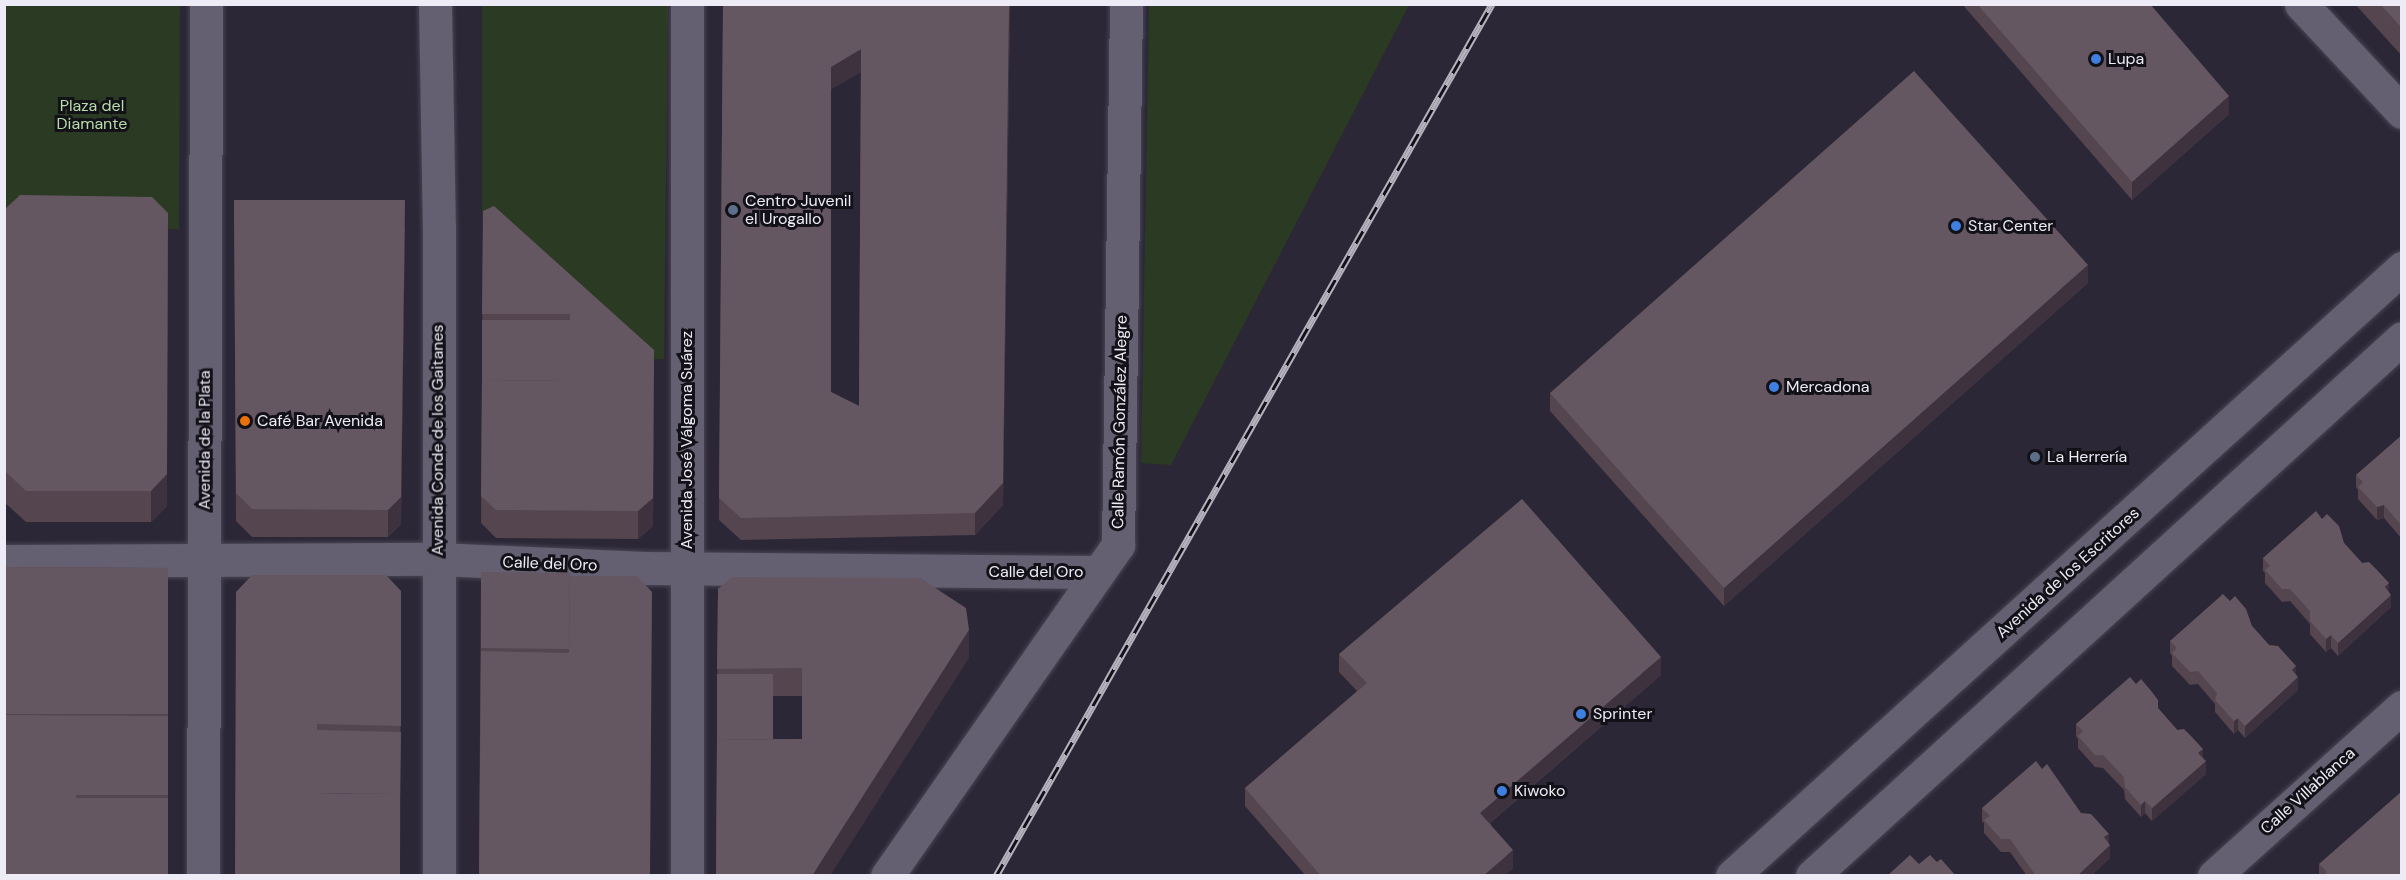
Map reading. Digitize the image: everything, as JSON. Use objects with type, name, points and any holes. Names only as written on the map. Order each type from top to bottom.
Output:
[{"type":"street","name":"Avenida de la Plata","points":[[202,876],[206,4]]},
{"type":"street","name":"Avenida Conde de los Gaitanes","points":[[435,4],[439,226],[439,876]]},
{"type":"street","name":"Avenida José Válgoma Suárez","points":[[687,4],[687,876]]},
{"type":"street","name":"Calle Ramón González Alegre","points":[[887,876],[998,720],[1096,572],[1118,545],[1126,4]]},
{"type":"street","points":[[2301,4],[2402,112]]},
{"type":"street","name":"Avenida de los Escritores","points":[[1732,876],[2402,268]]},
{"type":"street","points":[[1812,876],[2402,338]]},
{"type":"street","name":"Calle del Oro","points":[[4,561],[204,563],[438,559],[687,568],[1096,572]]},
{"type":"street","name":"Calle Villablanca","points":[[2214,876],[2402,707]]},
{"type":"green space","name":"Plaza del Diamante","points":[[5,5],[180,5],[179,229],[5,226]]},
{"type":"green space","points":[[482,5],[668,5],[664,359],[652,359],[493,220],[482,218]]},
{"type":"green space","points":[[1149,5],[1409,5],[1171,465],[1141,463]]},
{"type":"building","points":[[723,4],[1009,4],[1003,483],[975,513],[741,518],[719,498]],"holes":[[[861,49],[859,406],[831,392],[831,67]]]},
{"type":"building","name":"Lupa","points":[[1977,4],[2150,4],[2229,96],[2132,182]]},
{"type":"building","points":[[2380,4],[2402,4],[2402,28]]},
{"type":"building","name":"Mercadona","points":[[1914,71],[2088,265],[1724,588],[1550,393]]},
{"type":"building","points":[[20,195],[152,197],[168,213],[167,474],[151,491],[26,491],[4,470],[4,210]]},
{"type":"building","points":[[234,200],[405,200],[401,497],[388,510],[252,509],[236,493]]},
{"type":"building","points":[[494,206],[654,350],[653,498],[638,511],[496,510],[481,496],[482,381],[570,380],[570,314],[482,314],[483,211]]},
{"type":"building","points":[[482,320],[570,320],[570,380],[482,381]]},
{"type":"building","points":[[2402,435],[2402,526],[2384,505],[2377,507],[2358,487],[2363,482],[2356,475]]},
{"type":"building","points":[[1522,499],[1661,657],[1480,813],[1513,850],[1483,876],[1321,876],[1245,788],[1367,683],[1339,654]]},
{"type":"building","points":[[2316,511],[2322,519],[2327,514],[2339,526],[2344,543],[2362,563],[2369,562],[2389,583],[2385,587],[2391,595],[2338,643],[2331,635],[2326,639],[2310,621],[2310,611],[2290,589],[2282,589],[2265,570],[2270,566],[2263,558]]},
{"type":"building","points":[[4,567],[168,568],[168,714],[4,714]]},
{"type":"building","points":[[481,572],[570,573],[569,649],[481,648]]},
{"type":"building","points":[[252,575],[386,575],[401,591],[401,726],[317,724],[317,793],[400,794],[400,876],[235,876],[236,592]]},
{"type":"building","points":[[570,576],[637,576],[652,592],[650,876],[479,876],[481,651],[569,653]]},
{"type":"building","points":[[732,577],[920,578],[966,608],[969,630],[812,876],[716,876],[717,740],[802,739],[802,668],[717,669],[718,589]]},
{"type":"building","points":[[2223,594],[2230,601],[2235,596],[2246,609],[2252,626],[2269,645],[2278,646],[2296,666],[2292,670],[2298,677],[2245,726],[2238,718],[2234,721],[2215,700],[2217,693],[2198,671],[2190,672],[2172,653],[2177,648],[2170,641]]},
{"type":"building","points":[[717,674],[773,674],[773,739],[717,740]]},
{"type":"building","points":[[2130,677],[2136,684],[2141,679],[2158,700],[2158,708],[2177,730],[2184,729],[2203,749],[2198,753],[2206,761],[2152,808],[2145,801],[2141,805],[2125,787],[2124,777],[2103,755],[2095,755],[2078,736],[2083,731],[2076,724]]},
{"type":"building","points":[[4,715],[168,716],[168,795],[76,795],[76,876],[4,876]]},
{"type":"building","points":[[317,730],[401,732],[400,799],[400,794],[317,793]]},
{"type":"building","points":[[2036,761],[2042,769],[2047,764],[2081,813],[2091,814],[2109,834],[2104,837],[2110,845],[2077,876],[2036,876],[2010,839],[2001,839],[1984,820],[1990,816],[1982,808]]},
{"type":"building","points":[[2402,791],[2402,876],[2323,876],[2327,872],[2319,864]]},
{"type":"building","points":[[76,798],[168,798],[168,876],[76,876]]},
{"type":"building","points":[[1910,855],[1919,864],[1930,855],[1937,862],[1941,859],[1956,876],[1887,876]]},
{"type":"railway","points":[[996,876],[1492,4]]},
{"type":"place","name":"Lupa","points":[[2096,59]]},
{"type":"place","name":"Centro Juvenil el Urogallo","points":[[733,210]]},
{"type":"place","name":"Star Center","points":[[1956,226]]},
{"type":"place","name":"Mercadona","points":[[1774,387]]},
{"type":"place","name":"Café Bar Avenida","points":[[245,421]]},
{"type":"place","name":"La Herrería","points":[[2035,457]]},
{"type":"place","name":"Sprinter","points":[[1581,714]]},
{"type":"place","name":"Kiwoko","points":[[1502,791]]}]
